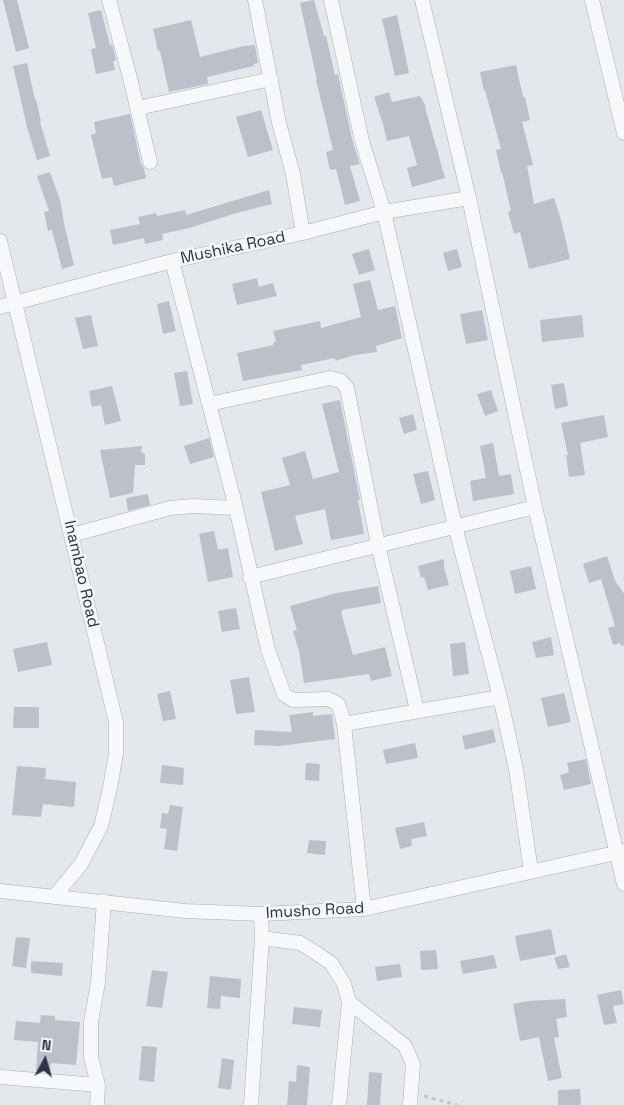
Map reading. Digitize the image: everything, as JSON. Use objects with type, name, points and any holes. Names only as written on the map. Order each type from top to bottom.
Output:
[{"type":"street","points":[[109,0],[138,108],[150,162]]},
{"type":"street","points":[[254,0],[279,122],[293,174],[303,233]]},
{"type":"street","points":[[331,0],[362,141],[384,212],[454,526],[500,697],[516,769],[531,871]]},
{"type":"street","points":[[422,0],[469,198],[535,507],[621,852],[624,884]]},
{"type":"street","points":[[592,0],[624,133]]},
{"type":"street","points":[[138,108],[270,79]]},
{"type":"street","name":"Mushika Road","points":[[0,308],[172,261],[303,233],[384,212],[469,198]]},
{"type":"street","name":"Inambao Road","points":[[0,241],[116,722],[116,754],[101,826],[81,864],[54,897]]},
{"type":"street","points":[[172,261],[236,508],[250,577],[268,650],[284,694],[293,700],[329,699],[338,704],[341,712],[344,724],[364,909]]},
{"type":"street","points":[[209,404],[330,378],[341,381],[347,388],[378,545],[416,710]]},
{"type":"street","points":[[72,535],[170,508],[193,506],[236,508]]},
{"type":"street","points":[[250,577],[535,507]]},
{"type":"street","points":[[344,724],[416,710],[500,697]]},
{"type":"street","name":"Imusho Road","points":[[0,891],[185,911],[261,914],[364,909],[621,852]]},
{"type":"street","points":[[97,1105],[98,1085],[91,1057],[92,1022],[98,982],[104,902]]},
{"type":"street","points":[[251,1105],[262,938],[261,914]]},
{"type":"street","points":[[262,938],[300,943],[331,963],[344,984],[349,1002],[339,1105]]},
{"type":"street","points":[[349,1002],[405,1046],[413,1064],[410,1098]]},
{"type":"street","points":[[0,1077],[98,1085]]},
{"type":"path","points":[[410,1098],[457,1105]]},
{"type":"building","points":[[3,0],[17,0],[29,48],[16,52]]},
{"type":"building","points":[[314,0],[324,36],[326,36],[335,75],[338,74],[353,143],[360,164],[350,166],[360,201],[345,205],[336,169],[330,170],[326,152],[333,150],[300,3]]},
{"type":"building","points":[[101,10],[116,60],[113,61],[115,70],[96,74],[91,49],[96,48],[88,13]]},
{"type":"building","points":[[397,15],[409,73],[395,76],[382,19]]},
{"type":"building","points":[[191,20],[200,57],[255,45],[258,63],[253,64],[254,66],[207,77],[208,84],[169,92],[153,29]]},
{"type":"building","points":[[27,63],[40,122],[50,156],[37,160],[27,127],[13,66]]},
{"type":"building","points":[[516,65],[530,120],[522,122],[533,165],[527,166],[534,204],[554,198],[570,259],[529,269],[520,232],[514,234],[508,212],[511,211],[496,150],[501,149],[480,72]]},
{"type":"building","points":[[389,92],[392,102],[420,96],[426,107],[445,178],[412,187],[407,168],[417,165],[409,136],[387,141],[374,97]]},
{"type":"building","points":[[261,110],[273,150],[248,157],[236,117]]},
{"type":"building","points":[[130,114],[146,178],[114,186],[112,177],[102,179],[91,135],[96,133],[94,122]]},
{"type":"building","points":[[50,172],[60,200],[74,265],[62,269],[52,230],[48,231],[44,212],[49,211],[37,176]]},
{"type":"building","points":[[269,190],[272,204],[162,234],[163,240],[145,244],[144,238],[113,245],[110,230],[140,224],[138,217],[156,213],[157,216],[185,210],[186,215]]},
{"type":"building","points":[[369,249],[375,270],[359,275],[352,254]]},
{"type":"building","points":[[457,249],[462,267],[448,271],[443,253]]},
{"type":"building","points":[[257,278],[259,287],[273,283],[277,296],[237,305],[232,284]]},
{"type":"building","points":[[370,280],[378,310],[395,306],[402,338],[376,346],[377,352],[355,355],[335,361],[335,358],[301,365],[302,370],[243,381],[237,353],[273,345],[276,342],[273,331],[320,321],[321,328],[361,317],[353,284]]},
{"type":"building","points":[[169,301],[176,331],[163,334],[157,304]]},
{"type":"building","points":[[482,310],[488,340],[466,344],[460,314]]},
{"type":"building","points":[[91,315],[98,346],[83,349],[75,318]]},
{"type":"building","points":[[582,315],[584,337],[542,342],[540,320]]},
{"type":"building","points":[[187,371],[193,404],[180,406],[174,373]]},
{"type":"building","points":[[564,383],[568,406],[555,409],[551,385]]},
{"type":"building","points":[[112,386],[121,421],[105,425],[101,405],[92,407],[89,391]]},
{"type":"building","points":[[491,390],[498,411],[485,416],[477,394]]},
{"type":"building","points":[[340,400],[360,500],[358,500],[364,534],[331,540],[325,509],[295,516],[303,544],[275,551],[261,492],[290,485],[282,458],[305,451],[313,479],[339,472],[322,404]]},
{"type":"building","points":[[413,414],[417,430],[404,434],[399,418]]},
{"type":"building","points":[[604,415],[608,437],[580,443],[585,475],[569,477],[566,455],[568,455],[561,423]]},
{"type":"building","points":[[209,438],[214,457],[190,464],[184,446]]},
{"type":"building","points":[[493,443],[499,476],[511,474],[514,494],[473,501],[470,481],[486,478],[480,446]]},
{"type":"building","points":[[142,446],[141,452],[145,454],[145,465],[135,465],[133,493],[110,498],[100,450]]},
{"type":"building","points":[[428,471],[435,500],[421,504],[413,474]]},
{"type":"building","points":[[148,494],[150,505],[128,511],[126,498]]},
{"type":"building","points":[[214,531],[218,550],[228,548],[233,577],[208,582],[199,534]]},
{"type":"building","points":[[607,556],[615,581],[624,593],[624,645],[621,646],[620,643],[613,645],[608,628],[615,626],[601,579],[589,583],[583,564]]},
{"type":"building","points":[[444,559],[444,567],[449,585],[428,590],[424,577],[421,578],[418,566]]},
{"type":"building","points":[[531,566],[536,589],[515,594],[510,571]]},
{"type":"building","points":[[378,586],[381,603],[342,610],[341,612],[353,655],[385,647],[392,676],[371,681],[369,674],[304,683],[299,651],[293,631],[297,630],[290,606],[337,593]]},
{"type":"building","points":[[236,608],[240,629],[222,632],[218,611]]},
{"type":"building","points":[[551,637],[554,655],[536,658],[532,642]]},
{"type":"building","points":[[47,642],[52,665],[18,672],[13,649]]},
{"type":"building","points":[[465,642],[469,674],[453,676],[450,644]]},
{"type":"building","points":[[249,677],[255,712],[236,714],[230,680]]},
{"type":"building","points":[[170,691],[176,719],[163,721],[157,694]]},
{"type":"building","points":[[564,693],[571,722],[548,727],[541,698]]},
{"type":"building","points":[[14,707],[39,707],[39,728],[13,728]]},
{"type":"building","points":[[313,712],[313,716],[332,714],[335,739],[279,746],[254,745],[255,730],[292,732],[289,715]]},
{"type":"building","points":[[493,729],[496,742],[465,750],[462,736]]},
{"type":"building","points":[[415,743],[418,758],[386,764],[383,750]]},
{"type":"building","points":[[586,759],[591,784],[564,790],[560,775],[569,772],[567,763]]},
{"type":"building","points":[[306,763],[320,764],[319,781],[305,780]]},
{"type":"building","points":[[162,765],[184,768],[183,785],[160,783]]},
{"type":"building","points":[[17,766],[46,768],[45,779],[76,782],[74,807],[43,804],[41,817],[12,815]]},
{"type":"building","points":[[170,805],[183,807],[177,851],[164,849],[167,829],[160,828],[162,813],[168,814]]},
{"type":"building","points":[[424,822],[427,836],[411,839],[412,846],[400,849],[395,828]]},
{"type":"building","points":[[309,840],[326,841],[325,855],[307,853]]},
{"type":"building","points":[[551,929],[556,954],[520,961],[515,936]]},
{"type":"building","points":[[16,937],[30,938],[26,968],[12,966]]},
{"type":"building","points":[[436,950],[438,969],[421,970],[420,951]]},
{"type":"building","points":[[566,954],[570,967],[558,969],[554,958]]},
{"type":"building","points":[[494,955],[497,968],[463,974],[460,961]]},
{"type":"building","points":[[31,961],[63,963],[62,976],[31,973]]},
{"type":"building","points":[[400,964],[402,977],[377,981],[375,967]]},
{"type":"building","points":[[152,970],[168,972],[162,1008],[146,1006]]},
{"type":"building","points":[[210,976],[241,979],[240,998],[221,996],[220,1009],[207,1008]]},
{"type":"building","points":[[621,990],[624,1004],[613,1006],[617,1023],[604,1025],[597,995]]},
{"type":"building","points":[[565,999],[567,1017],[556,1019],[559,1037],[554,1038],[562,1078],[548,1081],[539,1037],[520,1041],[513,1004],[528,1001]]},
{"type":"building","points":[[294,1007],[322,1010],[320,1027],[292,1024]]},
{"type":"building","points":[[41,1015],[55,1016],[55,1020],[80,1022],[76,1065],[51,1063],[50,1072],[36,1071],[38,1042],[14,1040],[16,1021],[40,1023]]},
{"type":"building","points":[[142,1046],[157,1047],[154,1082],[139,1080]]},
{"type":"building","points":[[222,1058],[234,1060],[231,1090],[218,1088]]},
{"type":"building","points":[[297,1065],[310,1067],[307,1105],[287,1105],[289,1081],[296,1082]]},
{"type":"building","points":[[369,1072],[382,1073],[380,1105],[367,1105]]},
{"type":"building","points":[[580,1089],[581,1105],[558,1105],[558,1090]]}]
